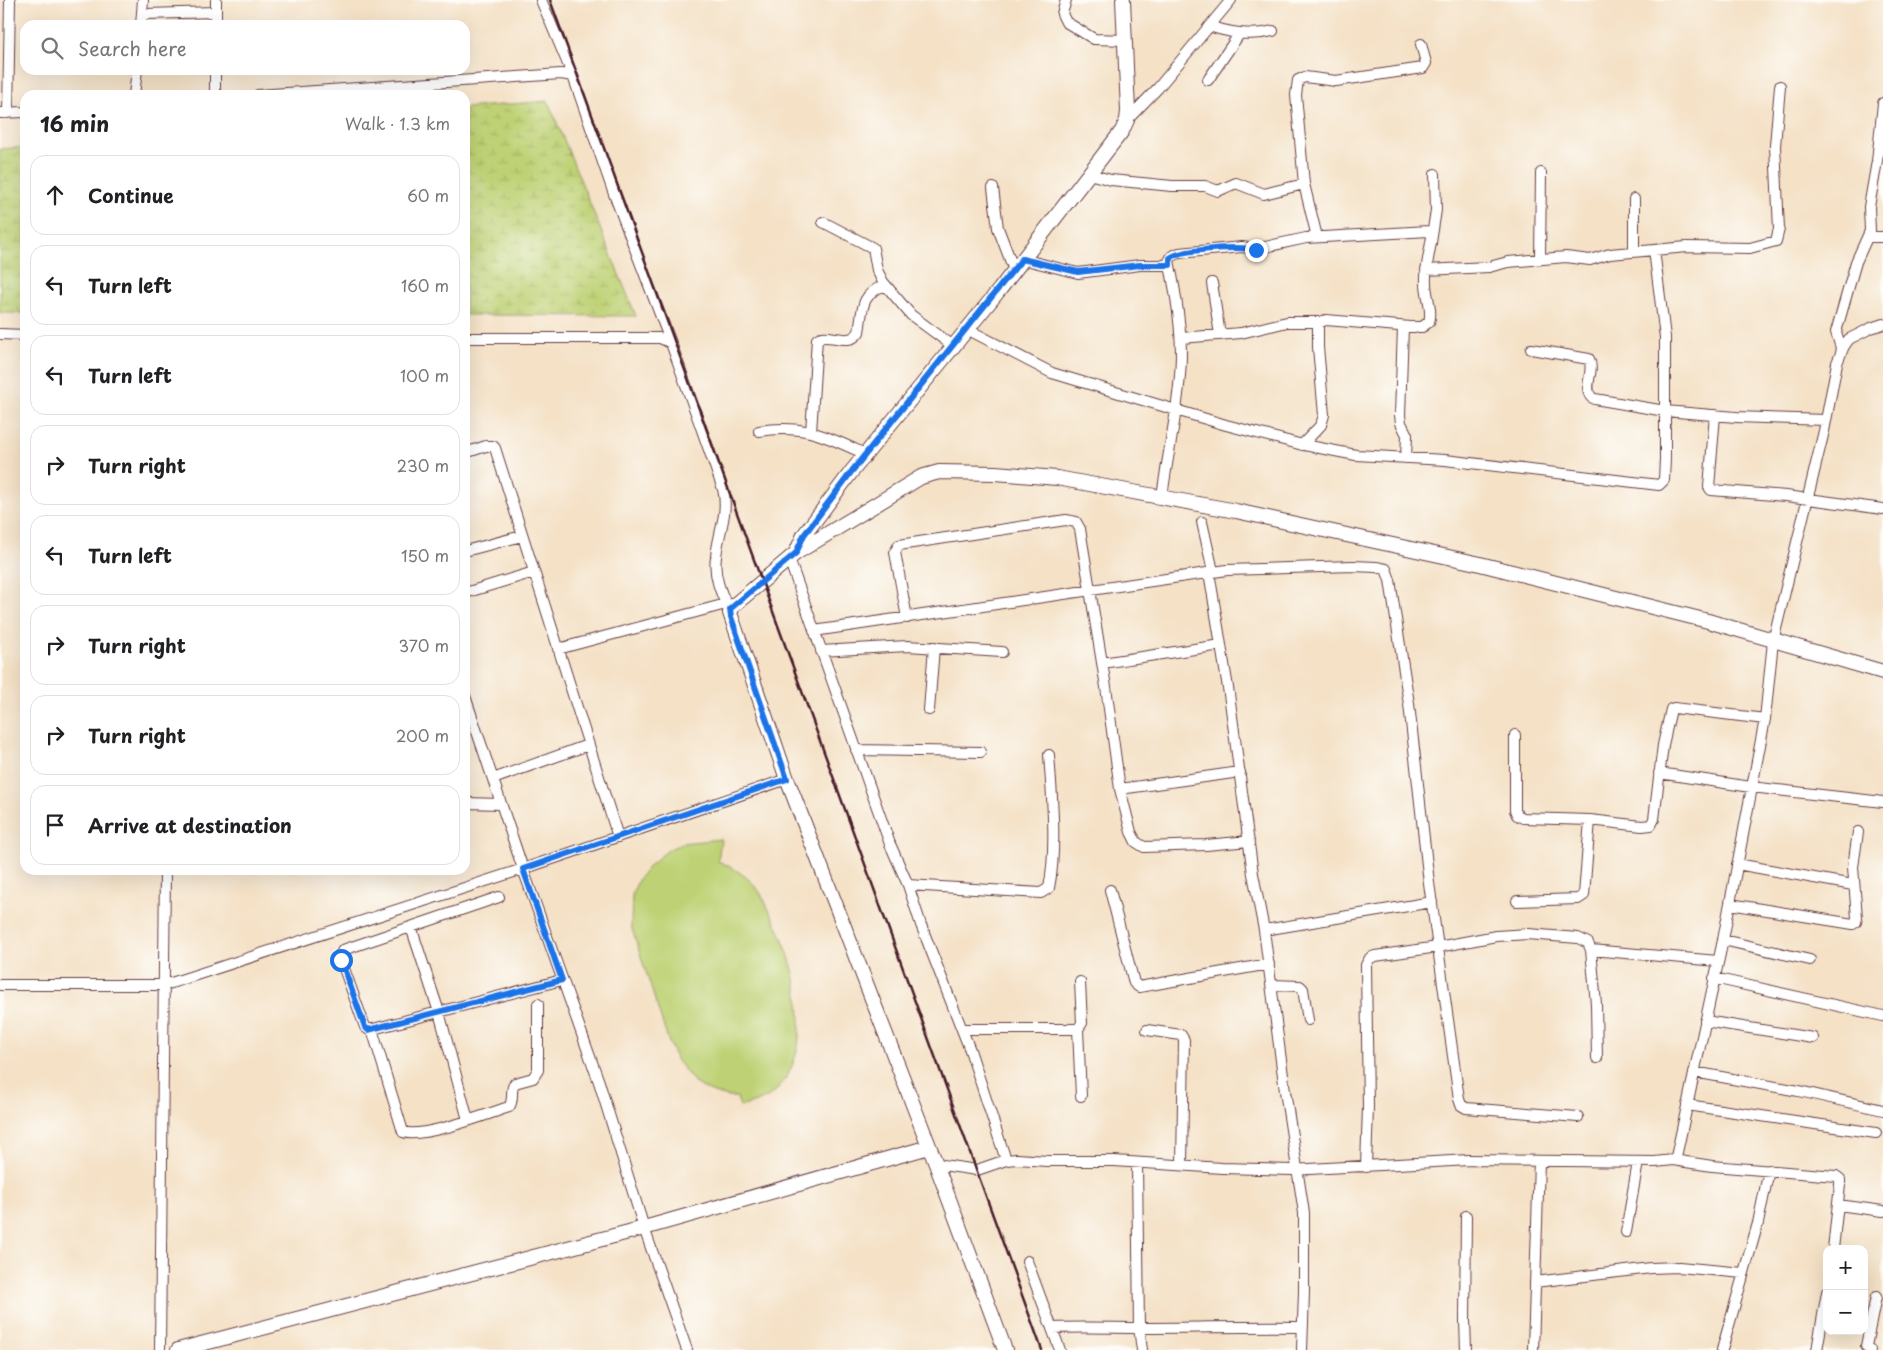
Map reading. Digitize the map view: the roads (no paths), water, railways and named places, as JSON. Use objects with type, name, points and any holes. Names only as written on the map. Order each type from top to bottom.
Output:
[{"type":"main road","points":[[792,556],[804,535],[865,454],[1018,265],[1122,131],[1127,120],[1128,111],[1123,0]]},
{"type":"main road","points":[[1005,1350],[936,1164],[787,779],[728,608],[733,606],[792,556],[921,477],[939,472],[995,473],[1057,478],[1236,511],[1476,563],[1708,621],[1883,672]]},
{"type":"main road","points":[[178,1350],[644,1228],[929,1147]]},
{"type":"street","points":[[10,0],[4,113],[20,112]]},
{"type":"street","points":[[141,20],[143,0]]},
{"type":"street","points":[[216,0],[216,20]]},
{"type":"street","points":[[541,0],[573,76],[614,194],[671,343],[725,499],[726,509],[715,558],[719,586],[728,608],[558,649]]},
{"type":"street","points":[[1066,0],[1062,14],[1066,22],[1094,39],[1125,40]]},
{"type":"street","points":[[1127,120],[1158,88],[1231,0]]},
{"type":"street","points":[[142,13],[216,12]]},
{"type":"street","points":[[1209,26],[1223,31],[1240,33],[1254,34],[1273,31]]},
{"type":"street","points":[[1208,80],[1240,33]]},
{"type":"street","points":[[1317,237],[1304,184],[1296,95],[1298,80],[1305,76],[1336,81],[1423,68],[1426,63],[1421,44]]},
{"type":"street","points":[[330,90],[561,74],[573,76]]},
{"type":"street","points":[[135,90],[136,75]]},
{"type":"street","points":[[215,75],[215,90]]},
{"type":"street","points":[[1426,270],[1489,267],[1508,262],[1566,257],[1590,260],[1610,254],[1687,247],[1750,248],[1776,241],[1779,229],[1775,146],[1780,86]]},
{"type":"street","points":[[1842,351],[1836,332],[1856,262],[1869,237],[1869,207],[1877,161],[1883,103]]},
{"type":"street","points":[[1540,173],[1540,259]]},
{"type":"street","points":[[1089,174],[1111,180],[1172,186],[1205,186],[1218,192],[1236,184],[1264,194],[1304,184]]},
{"type":"street","points":[[1181,338],[1242,333],[1287,322],[1320,322],[1326,320],[1422,327],[1429,322],[1431,315],[1426,295],[1426,270],[1436,210],[1435,174]]},
{"type":"street","points":[[993,188],[998,228],[1018,265],[1078,272],[1140,265],[1170,265]]},
{"type":"street","points":[[1634,199],[1634,252]]},
{"type":"street","points":[[823,222],[873,248],[878,274],[885,285],[911,315],[953,346]]},
{"type":"street","points":[[1162,497],[1181,358],[1178,303],[1170,258],[1180,253],[1242,247],[1256,250],[1286,242],[1317,237],[1424,230],[1429,230],[1432,236]]},
{"type":"street","points":[[1869,237],[1883,237]]},
{"type":"street","points":[[967,329],[1052,373],[1226,425],[1302,445],[1356,455],[1445,460],[1659,485],[1664,480],[1665,337],[1654,250]]},
{"type":"street","points":[[1212,283],[1220,335]]},
{"type":"street","points":[[812,432],[817,339],[821,336],[842,340],[857,336],[866,297],[885,285]]},
{"type":"street","points":[[1302,445],[1322,425],[1324,415],[1317,328],[1320,322]]},
{"type":"street","points":[[1672,1160],[1678,1154],[1723,940],[1765,719],[1773,641],[1808,499],[1837,363],[1849,339],[1883,324]]},
{"type":"street","points":[[1403,327],[1400,415],[1401,423],[1407,434],[1406,458]]},
{"type":"street","points":[[0,334],[20,335]]},
{"type":"street","points":[[470,338],[660,338],[671,343]]},
{"type":"street","points":[[1531,350],[1589,359],[1592,366],[1588,390],[1592,397],[1665,411],[1826,420]]},
{"type":"street","points":[[1715,415],[1709,487],[1712,490],[1808,499],[1883,509]]},
{"type":"street","points":[[759,431],[789,428],[812,432],[824,435],[865,454]]},
{"type":"street","points":[[470,452],[489,445],[495,448],[618,838]]},
{"type":"street","points":[[907,618],[896,549],[900,545],[1070,520],[1076,522],[1080,529],[1091,590],[1120,789],[1131,832],[1136,842],[1144,847],[1206,846],[1249,841]]},
{"type":"street","points":[[1202,522],[1211,571],[1253,874],[1264,930],[1296,1170],[1304,1213],[1302,1350]]},
{"type":"street","points":[[470,550],[522,536]]},
{"type":"street","points":[[792,556],[814,631],[856,750],[890,844],[908,885],[921,924],[962,1029],[1006,1160]]},
{"type":"street","points":[[814,631],[1211,571],[1353,566],[1382,568],[1388,572],[1390,580],[1408,704],[1438,948],[1461,1105],[1466,1108],[1489,1111],[1578,1117]]},
{"type":"street","points":[[470,592],[534,572]]},
{"type":"street","points":[[1102,663],[1221,645]]},
{"type":"street","points":[[821,651],[883,647],[934,647],[1002,652]]},
{"type":"street","points":[[930,710],[934,647]]},
{"type":"street","points":[[1515,735],[1515,810],[1517,815],[1522,818],[1590,820],[1642,826],[1652,823],[1663,744],[1671,709],[1765,719]]},
{"type":"street","points":[[470,711],[523,869],[599,1082],[644,1228],[687,1350]]},
{"type":"street","points":[[493,779],[588,745]]},
{"type":"street","points":[[856,750],[981,752]]},
{"type":"street","points":[[908,885],[1041,893],[1049,888],[1053,870],[1052,793],[1048,755]]},
{"type":"street","points":[[1120,789],[1240,772]]},
{"type":"street","points":[[1659,773],[1751,787],[1883,802]]},
{"type":"street","points":[[0,985],[165,985],[618,838],[787,779]]},
{"type":"street","points":[[470,803],[501,804]]},
{"type":"street","points":[[1517,901],[1578,899],[1584,895],[1590,820]]},
{"type":"street","points":[[1730,904],[1853,924],[1857,918],[1853,867],[1858,832]]},
{"type":"street","points":[[1737,864],[1853,885]]},
{"type":"street","points":[[160,1350],[165,875]]},
{"type":"street","points":[[1110,890],[1134,983],[1140,987],[1269,964]]},
{"type":"street","points":[[499,897],[344,950],[341,954],[341,960],[365,1027],[368,1030],[562,980]]},
{"type":"street","points":[[1264,930],[1432,902]]},
{"type":"street","points":[[411,927],[439,1012],[468,1120]]},
{"type":"street","points":[[1366,1167],[1368,1108],[1367,961],[1375,956],[1438,948],[1496,936],[1528,934],[1578,938],[1588,943],[1591,950],[1596,1004],[1597,1058]]},
{"type":"street","points":[[1723,940],[1810,960]]},
{"type":"street","points":[[1591,950],[1718,961]]},
{"type":"street","points":[[1714,978],[1883,1016]]},
{"type":"street","points":[[1080,982],[1082,1023],[1078,1029],[1081,1096]]},
{"type":"street","points":[[1272,985],[1300,986],[1303,989],[1308,1020]]},
{"type":"street","points":[[372,1029],[403,1132],[410,1134],[426,1132],[509,1107],[512,1103],[512,1090],[515,1083],[528,1080],[538,1070],[538,1004]]},
{"type":"street","points":[[1705,1021],[1813,1038]]},
{"type":"street","points":[[962,1029],[1078,1029]]},
{"type":"street","points":[[1147,1030],[1181,1035],[1184,1040],[1182,1165]]},
{"type":"street","points":[[1694,1072],[1804,1092],[1883,1110]]},
{"type":"street","points":[[1687,1105],[1876,1133]]},
{"type":"street","points":[[936,1164],[977,1170],[1006,1160],[1017,1159],[1296,1170],[1469,1160],[1638,1162],[1672,1160],[1712,1166],[1836,1176],[1840,1180],[1840,1185],[1833,1245]]},
{"type":"street","points":[[1533,1350],[1539,1161]]},
{"type":"street","points":[[1626,1232],[1638,1162]]},
{"type":"street","points":[[1137,1163],[1139,1328],[1142,1350]]},
{"type":"street","points":[[1722,1350],[1758,1223],[1769,1170]]},
{"type":"street","points":[[1838,1205],[1883,1211]]},
{"type":"street","points":[[1466,1216],[1466,1350]]},
{"type":"street","points":[[1027,1261],[1060,1350]]},
{"type":"street","points":[[1535,1282],[1651,1268],[1679,1267],[1743,1273]]},
{"type":"street","points":[[1870,1350],[1866,1346],[1876,1297]]},
{"type":"street","points":[[1817,1350],[1823,1315]]},
{"type":"street","points":[[1053,1328],[1087,1326],[1139,1328],[1219,1326],[1303,1327]]},
{"type":"railway","points":[[550,0],[1042,1350]]}]
